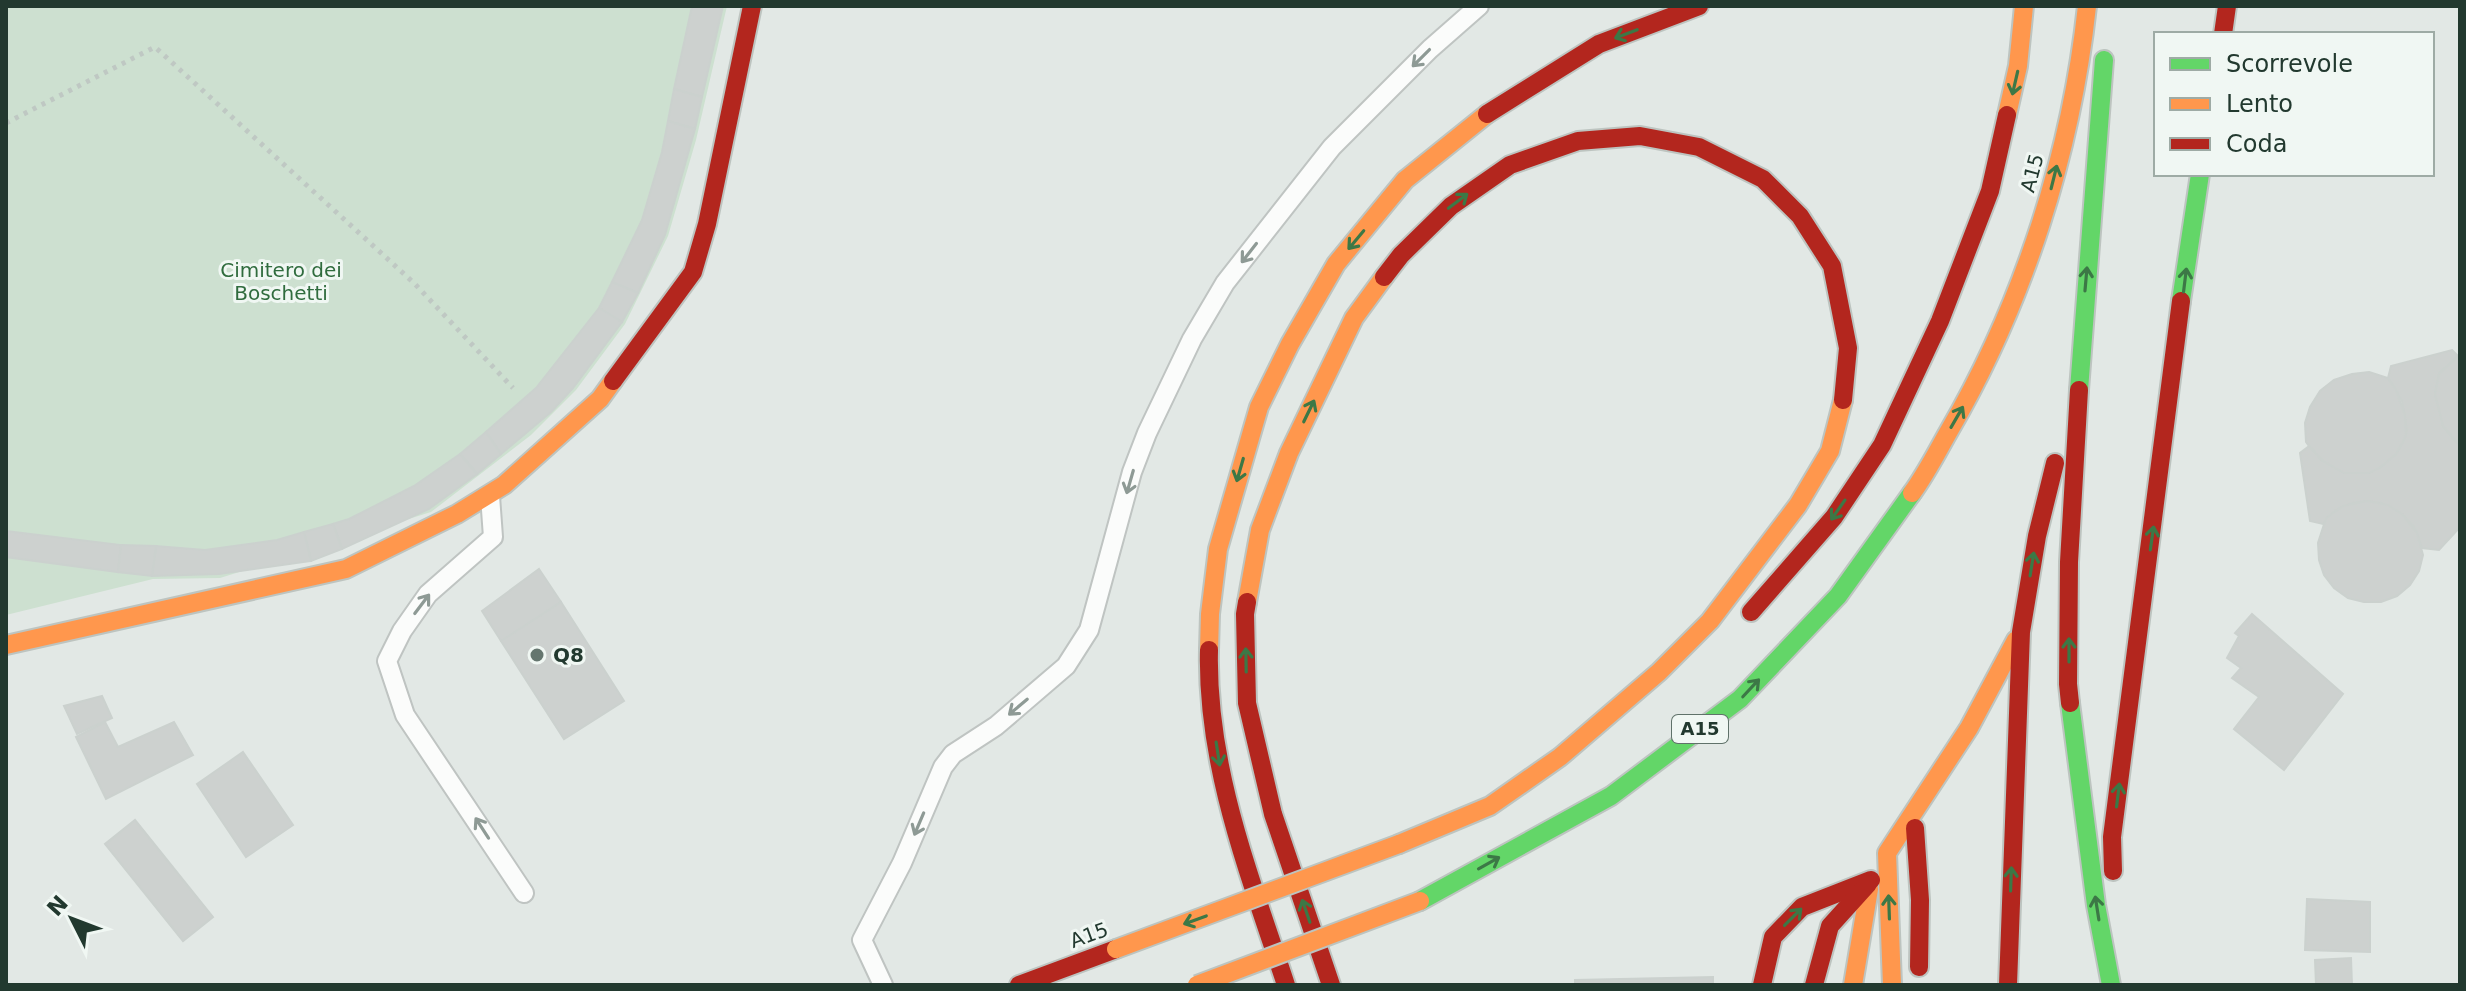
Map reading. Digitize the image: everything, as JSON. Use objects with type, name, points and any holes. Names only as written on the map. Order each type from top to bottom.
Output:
[{"type":"main road","points":[[6,645],[346,569],[457,514],[504,485],[600,399],[693,272],[707,224],[752,6]]},
{"type":"main road","points":[[1286,985],[1232,821],[1219,763],[1208,686],[1210,614],[1218,549],[1259,407],[1290,344],[1336,264],[1405,180],[1474,122],[1587,51],[1699,6]]},
{"type":"main road","name":"A15","points":[[1735,627],[1834,517],[1882,445],[1934,335],[1990,191],[2018,66],[2024,6]]},
{"type":"main road","name":"A15","points":[[1197,985],[1420,901],[1611,796],[1740,699],[1838,596],[1918,485],[1969,397],[2016,295],[2053,185],[2081,63],[2087,6]]},
{"type":"main road","points":[[2223,32],[2227,6]]},
{"type":"main road","points":[[2106,36],[2083,315],[2069,562],[2068,684],[2096,905],[2113,985]]},
{"type":"main road","points":[[1331,985],[1273,814],[1247,703],[1245,614],[1260,530],[1289,453],[1354,318],[1401,255],[1451,206],[1510,165],[1578,141],[1640,136],[1699,147],[1763,179],[1800,216],[1832,266],[1848,348],[1843,400],[1830,451],[1798,505],[1710,621],[1607,719],[1560,757],[1490,806]]},
{"type":"main road","points":[[2113,985],[2112,837],[2200,176]]},
{"type":"main road","points":[[2008,985],[2021,632],[2037,536],[2057,452],[2083,315]]},
{"type":"main road","points":[[1814,985],[1830,926],[1871,880],[1969,728],[2021,632]]},
{"type":"main road","name":"A15","points":[[1019,985],[1399,844],[1490,806],[1606,737],[1672,685]]},
{"type":"main road","points":[[1914,812],[1920,900],[1919,985]]},
{"type":"main road","points":[[1887,853],[1892,985]]},
{"type":"main road","points":[[1762,985],[1773,937],[1802,907],[1871,880]]},
{"type":"main road","points":[[1853,985],[1871,880]]},
{"type":"lane","points":[[883,985],[862,940],[902,863],[943,767],[953,754],[996,726],[1066,666],[1089,630],[1132,472],[1147,433],[1192,339],[1225,283],[1332,147],[1430,49],[1479,6]]},
{"type":"lane","points":[[490,493],[493,537],[428,594],[402,631],[387,661],[405,715],[524,893]]},
{"type":"path","points":[[6,123],[155,47],[414,283],[513,388]]},
{"type":"green space","name":"Cimitero dei Boschetti","points":[[6,6],[727,6],[696,140],[668,236],[625,324],[576,390],[531,435],[431,512],[220,578],[153,579],[6,615]]},
{"type":"building","points":[[692,6],[723,6],[702,97],[674,89]]},
{"type":"building","points":[[674,89],[702,97],[695,129],[668,121]]},
{"type":"building","points":[[668,121],[695,129],[665,235],[638,293],[612,282],[642,220]]},
{"type":"building","points":[[612,282],[638,293],[622,322],[599,308]]},
{"type":"building","points":[[599,308],[622,322],[573,388],[551,412],[501,454],[486,432],[536,388]]},
{"type":"building","points":[[2452,350],[2458,356],[2439,374],[2435,394],[2443,426],[2460,446],[2460,527],[2439,550],[2422,548],[2414,527],[2402,514],[2381,503],[2352,503],[2336,510],[2323,524],[2310,521],[2300,453],[2309,446],[2323,461],[2344,473],[2369,473],[2381,467],[2400,448],[2407,431],[2402,401],[2388,378],[2391,366]]},
{"type":"building","points":[[2458,356],[2460,446],[2443,426],[2435,394],[2439,374]]},
{"type":"building","points":[[2369,372],[2388,378],[2396,390],[2405,415],[2406,436],[2396,454],[2381,467],[2369,473],[2344,473],[2323,461],[2309,446],[2305,423],[2320,391],[2334,380]]},
{"type":"building","points":[[486,432],[501,454],[477,474],[460,454]]},
{"type":"building","points":[[460,454],[477,474],[429,509],[342,549],[333,524],[414,486]]},
{"type":"building","points":[[2367,501],[2388,505],[2402,514],[2417,533],[2423,555],[2419,571],[2410,585],[2397,596],[2381,602],[2348,598],[2334,588],[2324,575],[2319,560],[2318,543],[2326,518],[2343,506]]},
{"type":"building","points":[[333,524],[342,549],[311,561],[304,532]]},
{"type":"building","points":[[6,531],[121,545],[118,572],[6,557]]},
{"type":"building","points":[[304,532],[311,561],[219,574],[152,576],[156,546],[205,550],[277,540]]},
{"type":"building","points":[[121,545],[156,546],[152,576],[118,572]]},
{"type":"building","points":[[539,569],[561,602],[505,642],[501,641],[482,611]]},
{"type":"building","points":[[561,602],[624,701],[564,739],[501,641]]},
{"type":"building","points":[[2252,614],[2343,694],[2284,770],[2234,729],[2259,697],[2232,678],[2241,668],[2227,658],[2239,636],[2235,633]]},
{"type":"building","points":[[102,696],[112,718],[77,734],[64,706]]},
{"type":"building","points":[[105,722],[118,747],[174,722],[193,755],[106,799],[76,737]]},
{"type":"building","points":[[243,752],[293,825],[246,857],[197,784]]},
{"type":"building","points":[[135,820],[213,917],[183,941],[105,844]]},
{"type":"building","points":[[2307,899],[2370,902],[2370,952],[2305,950]]},
{"type":"building","points":[[2351,958],[2352,985],[2316,985],[2315,960]]},
{"type":"building","points":[[1713,977],[1713,985],[1575,985],[1575,980]]},
{"type":"traffic: fast","points":[[2079,390],[2104,60]]},
{"type":"traffic: fast","points":[[2181,301],[2200,176]]},
{"type":"traffic: fast","points":[[1420,901],[1611,796],[1740,699],[1838,596],[1912,493]]},
{"type":"traffic: fast","points":[[2070,703],[2096,905],[2111,985]]},
{"type":"traffic: slow","points":[[2007,115],[2018,66],[2024,6]]},
{"type":"traffic: slow","points":[[1912,493],[1976,382],[2021,279],[2056,171],[2080,61],[2087,6]]},
{"type":"traffic: slow","points":[[1209,650],[1218,549],[1259,407],[1290,344],[1336,264],[1405,180],[1487,114]]},
{"type":"traffic: slow","points":[[1247,602],[1260,530],[1289,453],[1354,318],[1384,277]]},
{"type":"traffic: slow","points":[[6,645],[346,569],[457,514],[504,485],[600,399],[613,381]]},
{"type":"traffic: slow","points":[[1399,844],[1490,806],[1560,757],[1659,672],[1710,621],[1798,505],[1830,451],[1843,400]]},
{"type":"traffic: slow","points":[[1892,985],[1887,853],[1969,728],[2016,640]]},
{"type":"traffic: slow","points":[[1116,949],[1399,844]]},
{"type":"traffic: slow","points":[[1853,985],[1869,889]]},
{"type":"traffic: slow","points":[[1197,985],[1420,901]]},
{"type":"traffic: jam","points":[[613,381],[693,272],[707,224],[752,6]]},
{"type":"traffic: jam","points":[[1487,114],[1599,44],[1699,6]]},
{"type":"traffic: jam","points":[[2223,32],[2227,6]]},
{"type":"traffic: jam","points":[[1751,612],[1834,517],[1882,445],[1940,321],[1990,191],[2007,115]]},
{"type":"traffic: jam","points":[[1384,277],[1401,255],[1451,206],[1510,165],[1578,141],[1640,136],[1699,147],[1763,179],[1800,216],[1832,266],[1848,348],[1843,400]]},
{"type":"traffic: jam","points":[[2113,871],[2112,837],[2181,301]]},
{"type":"traffic: jam","points":[[2070,703],[2069,562],[2079,390]]},
{"type":"traffic: jam","points":[[2008,985],[2021,632],[2037,536],[2055,463]]},
{"type":"traffic: jam","points":[[1247,602],[1247,703],[1273,814],[1331,985]]},
{"type":"traffic: jam","points":[[1209,650],[1210,693],[1223,778],[1245,862],[1286,985]]},
{"type":"traffic: jam","points":[[1915,828],[1920,900],[1919,967]]},
{"type":"traffic: jam","points":[[1762,985],[1773,937],[1802,907],[1871,880]]},
{"type":"traffic: jam","points":[[1814,985],[1830,926],[1868,884]]},
{"type":"traffic: jam","points":[[1019,985],[1116,949]]},
{"type":"place","name":"Q8","points":[[537,655]]}]
